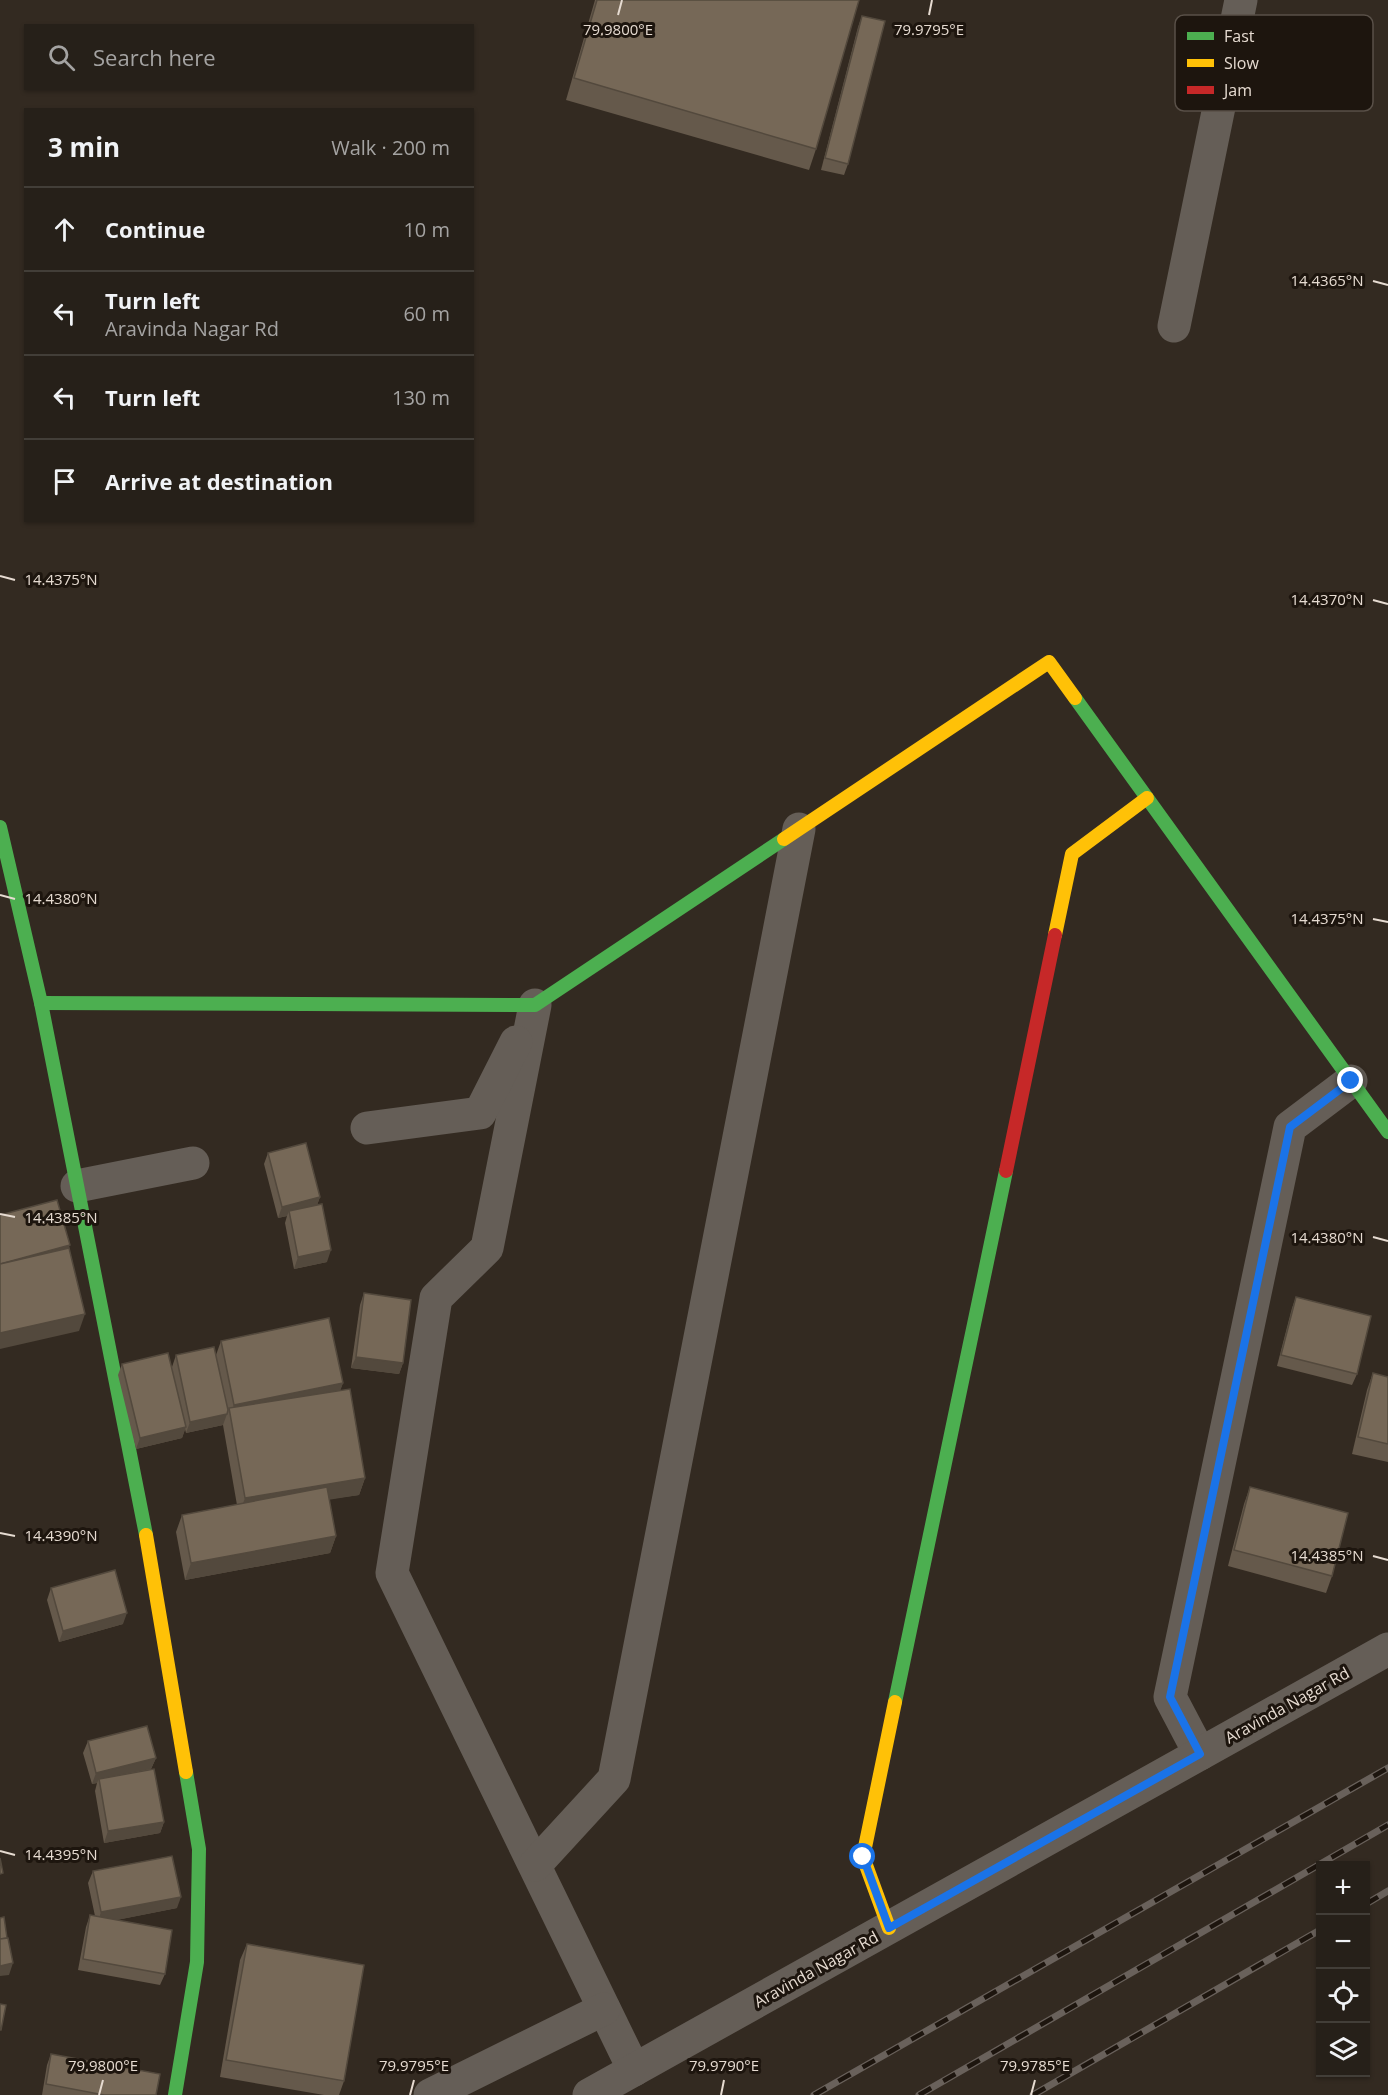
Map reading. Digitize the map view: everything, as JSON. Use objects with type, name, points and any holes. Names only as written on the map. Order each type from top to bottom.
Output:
[{"type":"street","points":[[1238,15],[1241,0]]},
{"type":"street","points":[[1174,326],[1218,111]]},
{"type":"street","points":[[367,1128],[480,1113],[535,1005],[1049,662],[1388,1132]]},
{"type":"street","points":[[889,1928],[863,1857],[1072,854],[1147,798]]},
{"type":"street","points":[[0,827],[41,1003],[151,1562],[199,1849],[196,1962],[175,2095]]},
{"type":"street","points":[[535,1865],[614,1779],[799,829]]},
{"type":"street","points":[[41,1003],[535,1005]]},
{"type":"street","points":[[535,1005],[487,1248],[436,1298],[392,1573],[634,2070]]},
{"type":"street","points":[[1200,1754],[1170,1697],[1290,1127],[1351,1081]]},
{"type":"street","points":[[77,1186],[193,1163]]},
{"type":"street","name":"Aravinda Nagar Rd","points":[[589,2095],[1388,1649]]},
{"type":"street","points":[[430,2095],[604,2009]]},
{"type":"building","points":[[597,0],[859,0],[816,149],[574,78]]},
{"type":"building","points":[[862,16],[885,21],[848,164],[825,158]]},
{"type":"building","points":[[306,1143],[320,1197],[282,1207],[268,1153]]},
{"type":"building","points":[[57,1200],[70,1245],[0,1264],[0,1215]]},
{"type":"building","points":[[322,1204],[331,1250],[298,1257],[289,1211]]},
{"type":"building","points":[[69,1248],[85,1314],[0,1333],[0,1264]]},
{"type":"building","points":[[364,1293],[411,1300],[403,1363],[356,1357]]},
{"type":"building","points":[[1296,1297],[1371,1316],[1357,1374],[1281,1355]]},
{"type":"building","points":[[329,1318],[343,1383],[234,1405],[221,1341]]},
{"type":"building","points":[[214,1347],[227,1414],[190,1422],[176,1355]]},
{"type":"building","points":[[168,1353],[186,1427],[140,1438],[122,1364]]},
{"type":"building","points":[[1373,1373],[1388,1377],[1388,1444],[1358,1437]]},
{"type":"building","points":[[350,1389],[365,1478],[245,1498],[229,1408]]},
{"type":"building","points":[[327,1487],[336,1536],[191,1563],[182,1515]]},
{"type":"building","points":[[1250,1487],[1348,1513],[1332,1576],[1234,1550]]},
{"type":"building","points":[[115,1570],[127,1613],[63,1631],[51,1588]]},
{"type":"building","points":[[147,1726],[156,1758],[96,1773],[88,1741]]},
{"type":"building","points":[[154,1769],[164,1822],[108,1831],[99,1779]]},
{"type":"building","points":[[172,1856],[181,1897],[101,1912],[93,1871]]},
{"type":"building","points":[[0,1858],[3,1873],[0,1874]]},
{"type":"building","points":[[90,1915],[172,1930],[165,1974],[83,1959]]},
{"type":"building","points":[[4,1917],[7,1938],[0,1939],[0,1918]]},
{"type":"building","points":[[8,1938],[13,1963],[0,1966],[0,1939]]},
{"type":"building","points":[[247,1944],[364,1965],[344,2081],[226,2060]]},
{"type":"building","points":[[0,2004],[6,2005],[1,2030],[0,2030]]},
{"type":"building","points":[[51,2054],[160,2074],[156,2095],[104,2095],[46,2084]]},
{"type":"railway","points":[[814,2095],[1388,1768]]},
{"type":"railway","points":[[919,2095],[1388,1825]]},
{"type":"railway","points":[[1370,1902],[1388,1891]]},
{"type":"railway","points":[[1033,2095],[1316,1932]]},
{"type":"traffic: fast","points":[[1075,698],[1388,1132]]},
{"type":"traffic: fast","points":[[0,827],[41,1003],[146,1535]]},
{"type":"traffic: fast","points":[[41,1003],[535,1005],[784,839]]},
{"type":"traffic: fast","points":[[895,1702],[1006,1171]]},
{"type":"traffic: fast","points":[[175,2095],[197,1962],[199,1849],[186,1772]]},
{"type":"traffic: slow","points":[[784,839],[1049,662],[1075,698]]},
{"type":"traffic: slow","points":[[1055,935],[1072,854],[1147,798]]},
{"type":"traffic: slow","points":[[146,1535],[186,1772]]},
{"type":"traffic: slow","points":[[889,1928],[863,1857],[895,1702]]},
{"type":"traffic: jam","points":[[1006,1171],[1055,935]]},
{"type":"route","points":[[863,1857],[889,1928],[1200,1754],[1170,1697],[1290,1127],[1351,1081]]}]
